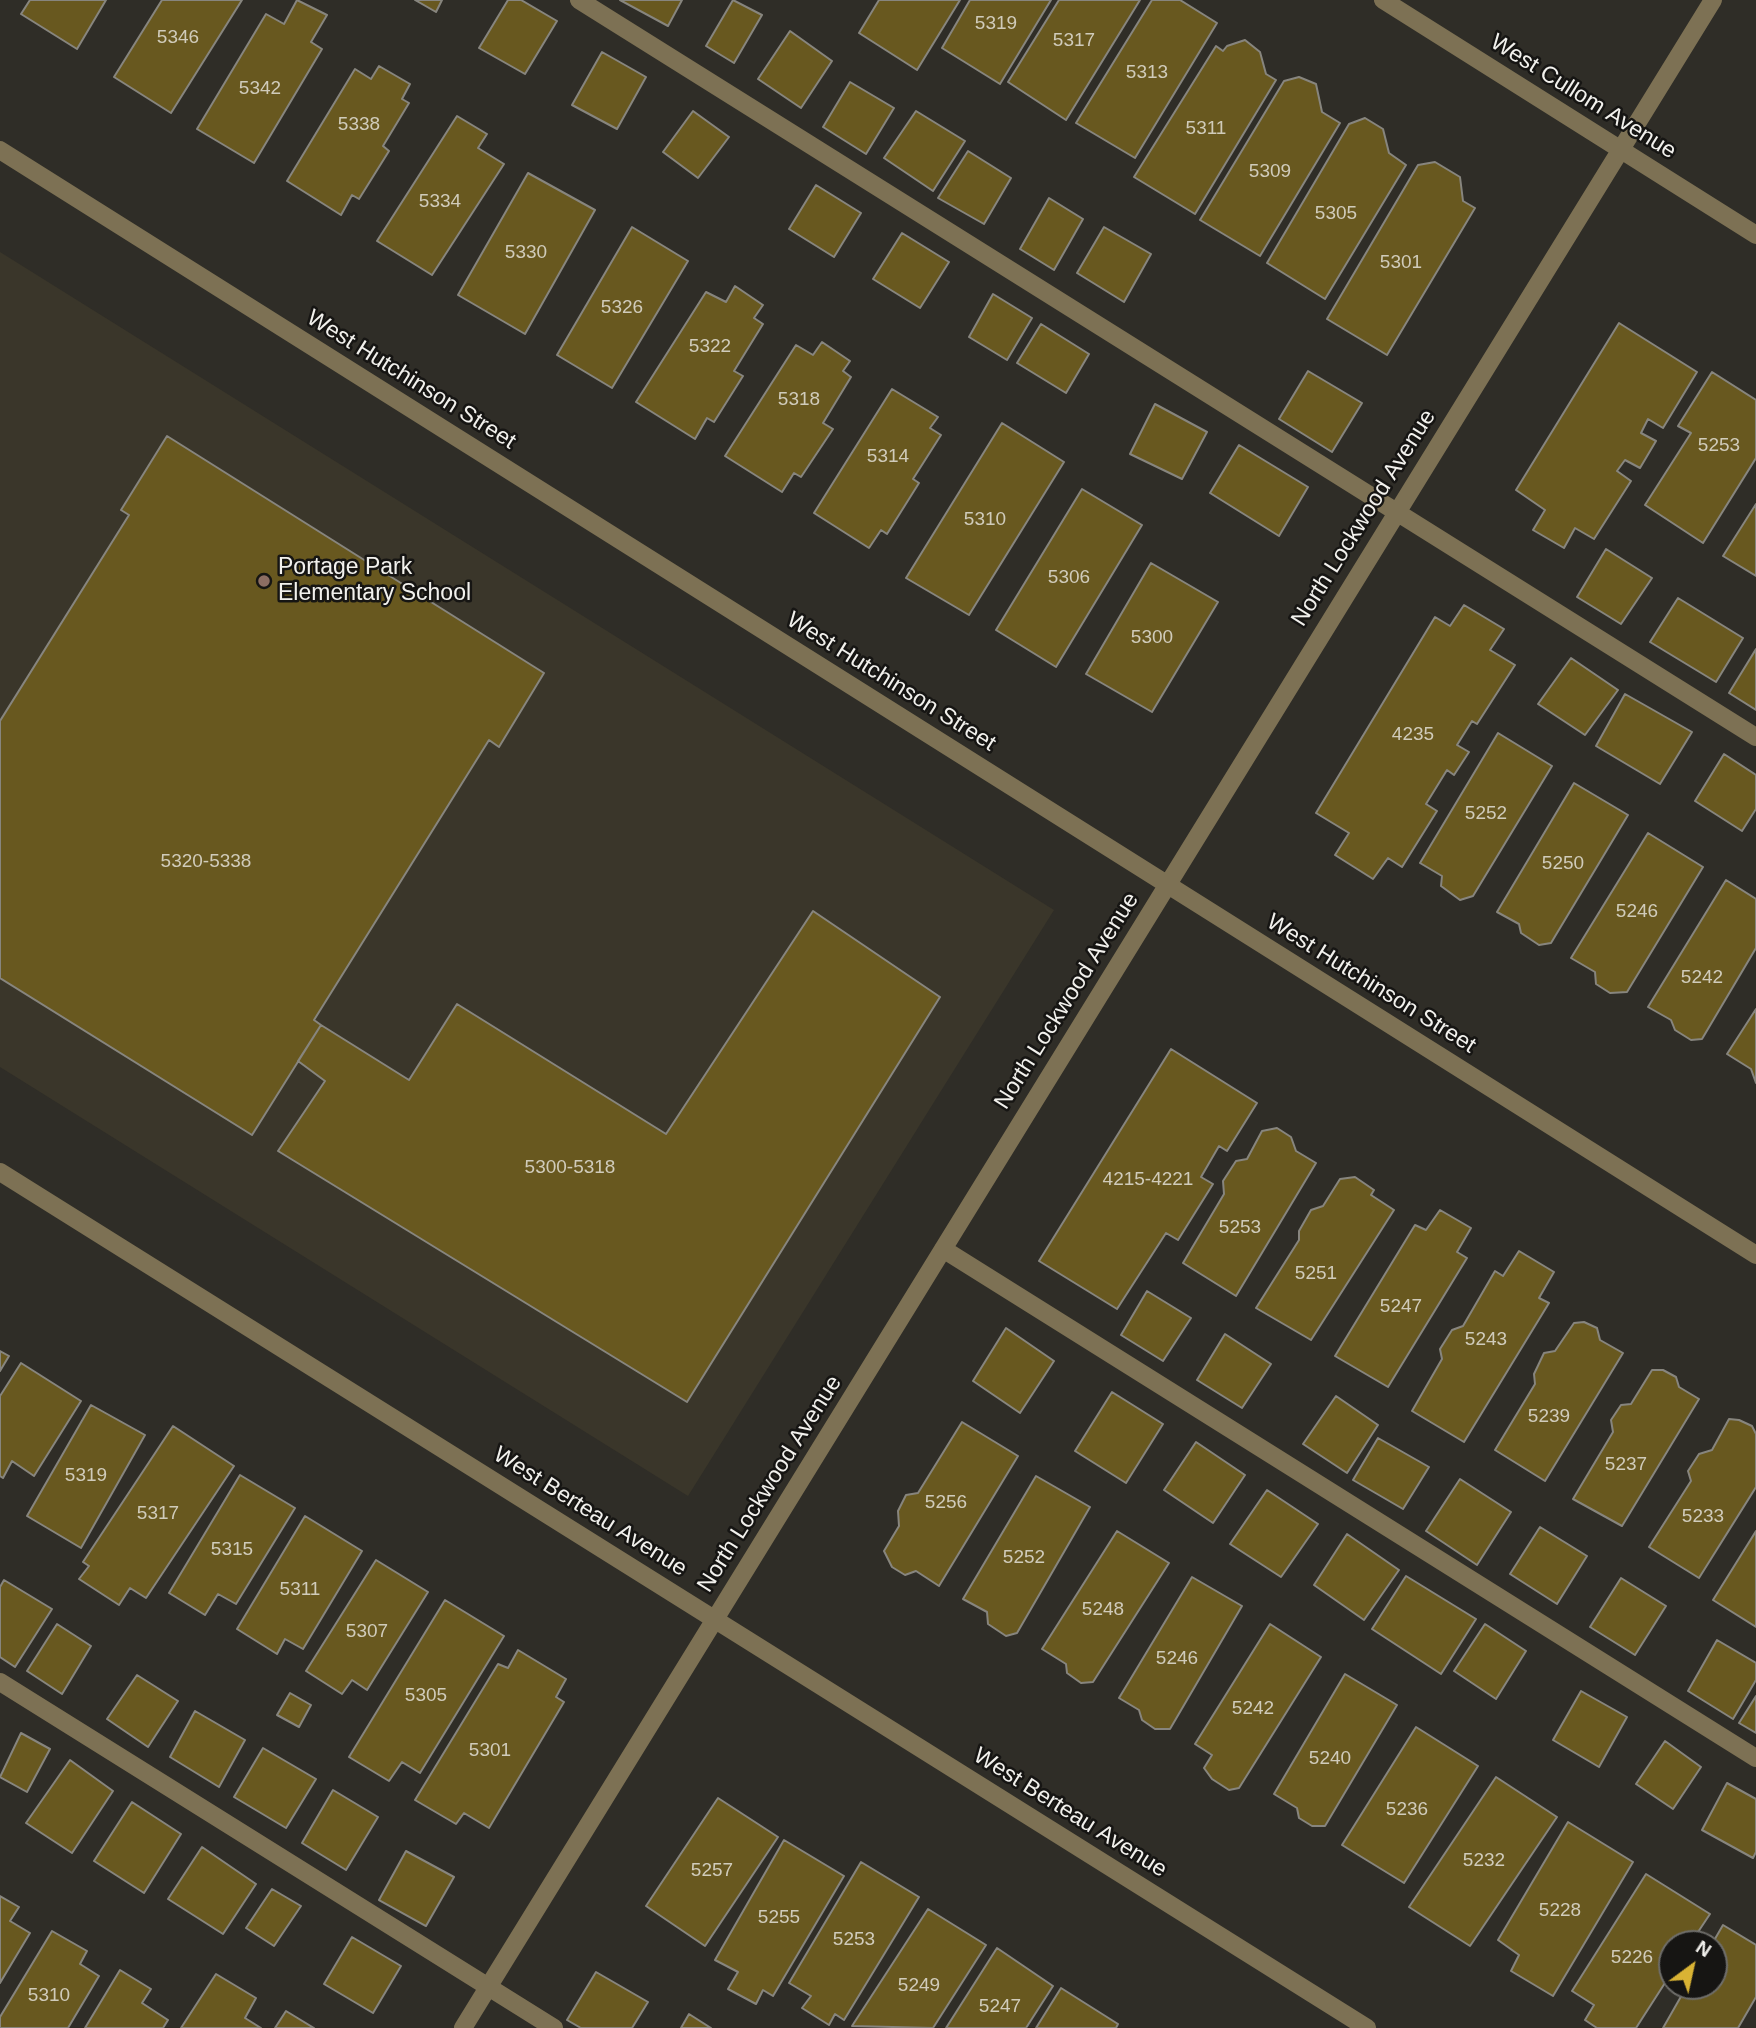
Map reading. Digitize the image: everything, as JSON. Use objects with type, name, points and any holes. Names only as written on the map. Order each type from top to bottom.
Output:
[{"type":"street","points":[[579,0],[1756,737]]},
{"type":"street","name":"West Cullom Avenue","points":[[1383,0],[1756,235]]},
{"type":"street","name":"North Lockwood Avenue","points":[[463,2028],[1713,0]]},
{"type":"street","name":"West Hutchinson Street","points":[[0,150],[1756,1255]]},
{"type":"street","name":"West Berteau Avenue","points":[[0,1172],[1367,2028]]},
{"type":"street","points":[[943,1249],[1756,1758]]},
{"type":"street","points":[[0,1682],[554,2028]]},
{"type":"shaded area","name":"Portage Park Elementary School","points":[[0,252],[1054,910],[688,1496],[0,1067]]},
{"type":"building","points":[[30,0],[106,0],[77,49],[21,14]]},
{"type":"building","points":[[162,0],[242,0],[171,113],[114,77]]},
{"type":"building","points":[[297,0],[327,15],[311,42],[322,49],[254,163],[197,129],[266,14],[284,24]]},
{"type":"building","points":[[415,0],[442,0],[436,12]]},
{"type":"building","points":[[508,0],[521,0],[557,21],[525,74],[479,48]]},
{"type":"building","points":[[620,0],[682,0],[668,26]]},
{"type":"building","points":[[733,0],[762,15],[734,63],[706,46]]},
{"type":"building","points":[[879,0],[960,0],[917,70],[859,33]]},
{"type":"building","points":[[970,0],[1051,0],[1000,84],[942,48]]},
{"type":"building","points":[[1059,0],[1140,0],[1066,120],[1008,82]]},
{"type":"building","points":[[1152,0],[1180,0],[1217,23],[1135,158],[1076,123]]},
{"type":"building","points":[[790,31],[832,61],[801,108],[758,79]]},
{"type":"building","points":[[1245,40],[1260,52],[1266,74],[1276,80],[1195,214],[1134,177],[1216,46],[1223,51],[1227,46]]},
{"type":"building","points":[[602,52],[646,77],[617,129],[572,105]]},
{"type":"building","points":[[379,66],[410,84],[402,99],[409,103],[383,146],[389,151],[359,199],[352,195],[341,215],[287,181],[355,69],[371,79]]},
{"type":"building","points":[[1299,77],[1316,84],[1322,112],[1340,123],[1260,256],[1200,220],[1284,81]]},
{"type":"building","points":[[850,82],[894,108],[866,154],[823,127]]},
{"type":"building","points":[[693,111],[729,137],[698,178],[663,152]]},
{"type":"building","points":[[916,111],[965,141],[933,191],[884,158]]},
{"type":"building","points":[[457,116],[487,134],[478,148],[504,164],[432,275],[377,241]]},
{"type":"building","points":[[1365,118],[1383,129],[1389,153],[1406,165],[1325,299],[1267,263],[1349,124]]},
{"type":"building","points":[[968,151],[1011,178],[984,224],[938,198]]},
{"type":"building","points":[[1435,162],[1460,177],[1463,201],[1475,208],[1387,355],[1327,319],[1418,165]]},
{"type":"building","points":[[528,173],[595,210],[525,334],[458,295]]},
{"type":"building","points":[[816,185],[861,213],[834,257],[789,229]]},
{"type":"building","points":[[1049,198],[1083,219],[1054,270],[1020,249]]},
{"type":"building","points":[[632,227],[688,261],[612,388],[557,355]]},
{"type":"building","points":[[1104,227],[1151,254],[1124,302],[1077,273]]},
{"type":"building","points":[[902,233],[949,262],[920,308],[873,279]]},
{"type":"building","points":[[735,286],[763,305],[754,318],[763,324],[734,371],[743,376],[714,422],[707,418],[695,439],[636,402],[706,292],[726,302]]},
{"type":"building","points":[[993,294],[1032,318],[1007,360],[969,337]]},
{"type":"building","points":[[1619,323],[1697,372],[1663,428],[1648,419],[1641,433],[1656,441],[1640,468],[1625,460],[1617,471],[1631,481],[1594,539],[1575,528],[1564,548],[1533,530],[1545,510],[1516,490]]},
{"type":"building","points":[[1041,324],[1089,354],[1066,393],[1017,363]]},
{"type":"building","points":[[822,342],[850,361],[843,371],[851,377],[823,423],[833,429],[801,477],[794,473],[782,492],[725,456],[796,345],[813,355]]},
{"type":"building","points":[[1308,371],[1362,403],[1332,452],[1279,419]]},
{"type":"building","points":[[1712,372],[1756,400],[1756,458],[1703,543],[1645,505],[1691,433],[1678,426]]},
{"type":"building","points":[[892,389],[938,417],[930,428],[941,435],[913,479],[919,483],[887,534],[881,530],[869,548],[814,513]]},
{"type":"building","points":[[1155,404],[1207,432],[1182,479],[1130,454]]},
{"type":"building","points":[[1002,423],[1064,462],[969,615],[906,578]]},
{"type":"building","points":[[167,436],[544,673],[499,747],[489,740],[314,1020],[321,1025],[252,1135],[0,978],[0,721],[129,515],[121,510]]},
{"type":"building","points":[[1239,445],[1308,487],[1279,536],[1210,493]]},
{"type":"building","points":[[1082,489],[1142,525],[1056,667],[996,630]]},
{"type":"building","points":[[1756,504],[1756,576],[1723,556]]},
{"type":"building","points":[[1606,549],[1652,578],[1621,624],[1577,597]]},
{"type":"building","points":[[1151,563],[1218,602],[1152,712],[1086,674]]},
{"type":"building","points":[[1678,598],[1743,638],[1716,682],[1650,642]]},
{"type":"building","points":[[1464,605],[1504,629],[1490,650],[1515,665],[1477,724],[1472,721],[1457,745],[1469,752],[1454,775],[1447,770],[1426,804],[1437,811],[1402,867],[1388,858],[1373,879],[1335,855],[1349,833],[1316,813],[1435,617],[1450,626]]},
{"type":"building","points":[[1756,649],[1756,710],[1729,693]]},
{"type":"building","points":[[1571,658],[1618,690],[1585,735],[1538,704]]},
{"type":"building","points":[[1625,694],[1692,732],[1660,784],[1596,746]]},
{"type":"building","points":[[1498,733],[1552,766],[1473,896],[1460,900],[1441,886],[1442,876],[1420,863]]},
{"type":"building","points":[[1724,754],[1756,775],[1756,809],[1742,831],[1695,801]]},
{"type":"building","points":[[1574,783],[1628,815],[1551,943],[1539,945],[1521,933],[1519,924],[1497,912]]},
{"type":"building","points":[[1648,833],[1703,867],[1627,992],[1610,993],[1596,984],[1595,972],[1571,958]]},
{"type":"building","points":[[1726,880],[1756,899],[1756,948],[1702,1039],[1691,1040],[1675,1030],[1671,1020],[1648,1007]]},
{"type":"building","points":[[813,911],[940,997],[687,1402],[278,1151],[325,1081],[298,1061],[321,1025],[409,1080],[457,1004],[666,1134]]},
{"type":"building","points":[[1756,1009],[1756,1083],[1751,1069],[1727,1054]]},
{"type":"building","points":[[1171,1049],[1257,1103],[1227,1151],[1219,1146],[1201,1177],[1213,1184],[1178,1240],[1166,1233],[1117,1309],[1039,1261]]},
{"type":"building","points":[[1277,1128],[1291,1137],[1296,1151],[1316,1163],[1236,1296],[1183,1263],[1224,1194],[1223,1181],[1236,1161],[1247,1159],[1262,1131]]},
{"type":"building","points":[[1355,1177],[1374,1190],[1371,1195],[1394,1210],[1311,1340],[1256,1308],[1299,1240],[1299,1231],[1311,1210],[1323,1206],[1340,1179]]},
{"type":"building","points":[[1440,1210],[1471,1228],[1457,1252],[1467,1258],[1388,1387],[1335,1356],[1415,1225],[1426,1230]]},
{"type":"building","points":[[1519,1251],[1554,1272],[1539,1298],[1549,1303],[1464,1442],[1412,1411],[1442,1359],[1440,1349],[1452,1330],[1463,1326],[1495,1271],[1503,1276]]},
{"type":"building","points":[[1147,1291],[1191,1318],[1163,1361],[1121,1335]]},
{"type":"building","points":[[1584,1322],[1597,1328],[1600,1340],[1623,1353],[1545,1481],[1495,1450],[1535,1384],[1534,1374],[1544,1353],[1555,1351],[1574,1323]]},
{"type":"building","points":[[1006,1328],[1054,1361],[1020,1413],[973,1381]]},
{"type":"building","points":[[1225,1334],[1271,1364],[1242,1408],[1197,1380]]},
{"type":"building","points":[[0,1351],[9,1356],[0,1371]]},
{"type":"building","points":[[21,1363],[81,1401],[34,1476],[12,1461],[3,1478],[0,1476],[0,1396]]},
{"type":"building","points":[[1652,1370],[1663,1370],[1676,1377],[1679,1387],[1699,1399],[1622,1526],[1573,1499],[1613,1432],[1611,1420],[1621,1405],[1631,1404]]},
{"type":"building","points":[[1112,1392],[1163,1424],[1126,1483],[1075,1451]]},
{"type":"building","points":[[1336,1396],[1378,1425],[1347,1473],[1303,1444]]},
{"type":"building","points":[[91,1405],[145,1435],[81,1548],[27,1516]]},
{"type":"building","points":[[1729,1419],[1752,1426],[1756,1434],[1756,1487],[1699,1578],[1649,1547],[1691,1481],[1688,1471],[1699,1454],[1712,1450]]},
{"type":"building","points":[[962,1422],[1018,1456],[939,1586],[916,1571],[905,1575],[892,1567],[884,1551],[899,1526],[898,1511],[906,1495],[918,1493]]},
{"type":"building","points":[[173,1426],[234,1466],[146,1598],[130,1588],[119,1605],[79,1579],[89,1566],[83,1562]]},
{"type":"building","points":[[1378,1438],[1429,1467],[1403,1509],[1353,1480]]},
{"type":"building","points":[[1196,1442],[1245,1475],[1213,1523],[1164,1490]]},
{"type":"building","points":[[240,1475],[295,1508],[236,1604],[218,1594],[205,1615],[169,1593]]},
{"type":"building","points":[[1036,1476],[1090,1507],[1017,1633],[1006,1636],[988,1624],[987,1612],[963,1599]]},
{"type":"building","points":[[1460,1479],[1511,1512],[1477,1565],[1426,1531]]},
{"type":"building","points":[[1267,1490],[1318,1524],[1281,1577],[1230,1544]]},
{"type":"building","points":[[305,1516],[362,1551],[303,1649],[285,1639],[277,1654],[237,1629]]},
{"type":"building","points":[[1540,1527],[1587,1556],[1557,1604],[1510,1574]]},
{"type":"building","points":[[1117,1531],[1169,1563],[1093,1682],[1081,1683],[1067,1673],[1066,1664],[1042,1649]]},
{"type":"building","points":[[1756,1531],[1756,1627],[1713,1600]]},
{"type":"building","points":[[1347,1534],[1399,1570],[1364,1620],[1314,1585]]},
{"type":"building","points":[[376,1560],[428,1592],[367,1690],[352,1680],[342,1694],[306,1671]]},
{"type":"building","points":[[1406,1576],[1476,1619],[1441,1674],[1372,1629]]},
{"type":"building","points":[[1192,1577],[1242,1606],[1170,1729],[1155,1729],[1142,1720],[1139,1710],[1119,1698]]},
{"type":"building","points":[[1621,1578],[1666,1606],[1635,1655],[1590,1627]]},
{"type":"building","points":[[4,1580],[52,1609],[15,1667],[0,1657],[0,1587]]},
{"type":"building","points":[[445,1600],[504,1636],[420,1773],[402,1762],[389,1781],[349,1757]]},
{"type":"building","points":[[57,1624],[91,1646],[62,1694],[27,1671]]},
{"type":"building","points":[[1270,1624],[1321,1657],[1239,1788],[1229,1790],[1212,1779],[1204,1768],[1212,1755],[1195,1744]]},
{"type":"building","points":[[1485,1624],[1526,1651],[1496,1699],[1454,1671]]},
{"type":"building","points":[[1717,1640],[1756,1663],[1756,1680],[1733,1719],[1688,1691]]},
{"type":"building","points":[[518,1650],[566,1679],[556,1697],[564,1702],[489,1828],[464,1813],[456,1824],[415,1800],[498,1664],[508,1668]]},
{"type":"building","points":[[1345,1674],[1397,1705],[1325,1826],[1312,1826],[1299,1818],[1297,1808],[1274,1794]]},
{"type":"building","points":[[137,1675],[178,1701],[148,1747],[107,1719]]},
{"type":"building","points":[[1581,1691],[1627,1717],[1599,1767],[1553,1740]]},
{"type":"building","points":[[290,1693],[311,1705],[299,1727],[277,1715]]},
{"type":"building","points":[[1756,1696],[1756,1733],[1739,1723]]},
{"type":"building","points":[[195,1711],[245,1740],[219,1787],[170,1757]]},
{"type":"building","points":[[1416,1727],[1478,1766],[1404,1883],[1342,1845]]},
{"type":"building","points":[[21,1733],[50,1749],[27,1792],[0,1777]]},
{"type":"building","points":[[1665,1741],[1701,1767],[1673,1809],[1636,1784]]},
{"type":"building","points":[[263,1748],[316,1779],[286,1828],[234,1797]]},
{"type":"building","points":[[70,1760],[113,1791],[72,1853],[26,1823]]},
{"type":"building","points":[[1496,1777],[1557,1817],[1470,1946],[1409,1907]]},
{"type":"building","points":[[1727,1783],[1756,1799],[1756,1852],[1753,1858],[1702,1830]]},
{"type":"building","points":[[333,1790],[378,1817],[346,1870],[302,1843]]},
{"type":"building","points":[[718,1798],[778,1837],[705,1946],[646,1906]]},
{"type":"building","points":[[132,1802],[181,1834],[144,1893],[94,1861]]},
{"type":"building","points":[[1568,1822],[1633,1862],[1553,1996],[1511,1971],[1519,1955],[1498,1940]]},
{"type":"building","points":[[784,1840],[844,1876],[773,1996],[763,1990],[756,2004],[728,1989],[738,1972],[715,1960]]},
{"type":"building","points":[[202,1847],[256,1884],[223,1934],[168,1899]]},
{"type":"building","points":[[406,1851],[454,1877],[426,1926],[379,1900]]},
{"type":"building","points":[[861,1862],[919,1897],[844,2020],[835,2014],[829,2025],[802,2008],[811,1996],[789,1983]]},
{"type":"building","points":[[1646,1874],[1710,1914],[1699,1930],[1658,1930],[1658,1994],[1636,2028],[1597,2028],[1585,2020],[1594,2005],[1572,1991]]},
{"type":"building","points":[[272,1889],[301,1906],[274,1946],[246,1928]]},
{"type":"building","points":[[0,1896],[19,1907],[10,1921],[30,1933],[0,1983]]},
{"type":"building","points":[[928,1909],[986,1945],[933,2028],[852,2026]]},
{"type":"building","points":[[1723,1925],[1756,1945],[1756,1997],[1738,2028],[1663,2028],[1679,2000],[1728,2000],[1728,1930],[1720,1930]]},
{"type":"building","points":[[52,1931],[87,1951],[80,1964],[99,1976],[68,2028],[0,2028],[0,2017]]},
{"type":"building","points":[[352,1937],[401,1966],[373,2013],[324,1984]]},
{"type":"building","points":[[997,1948],[1053,1986],[1026,2028],[946,2028]]},
{"type":"building","points":[[120,1970],[151,1989],[142,2003],[168,2020],[163,2028],[85,2028]]},
{"type":"building","points":[[596,1972],[648,2002],[632,2028],[581,2028],[567,2020]]},
{"type":"building","points":[[216,1974],[256,1998],[245,2018],[261,2028],[181,2028]]},
{"type":"building","points":[[1061,1988],[1118,2024],[1116,2028],[1036,2028]]},
{"type":"building","points":[[286,2011],[314,2028],[275,2028]]},
{"type":"building","points":[[689,2014],[711,2028],[681,2028]]},
{"type":"place","name":"Portage Park Elementary School","points":[[264,581]]}]
